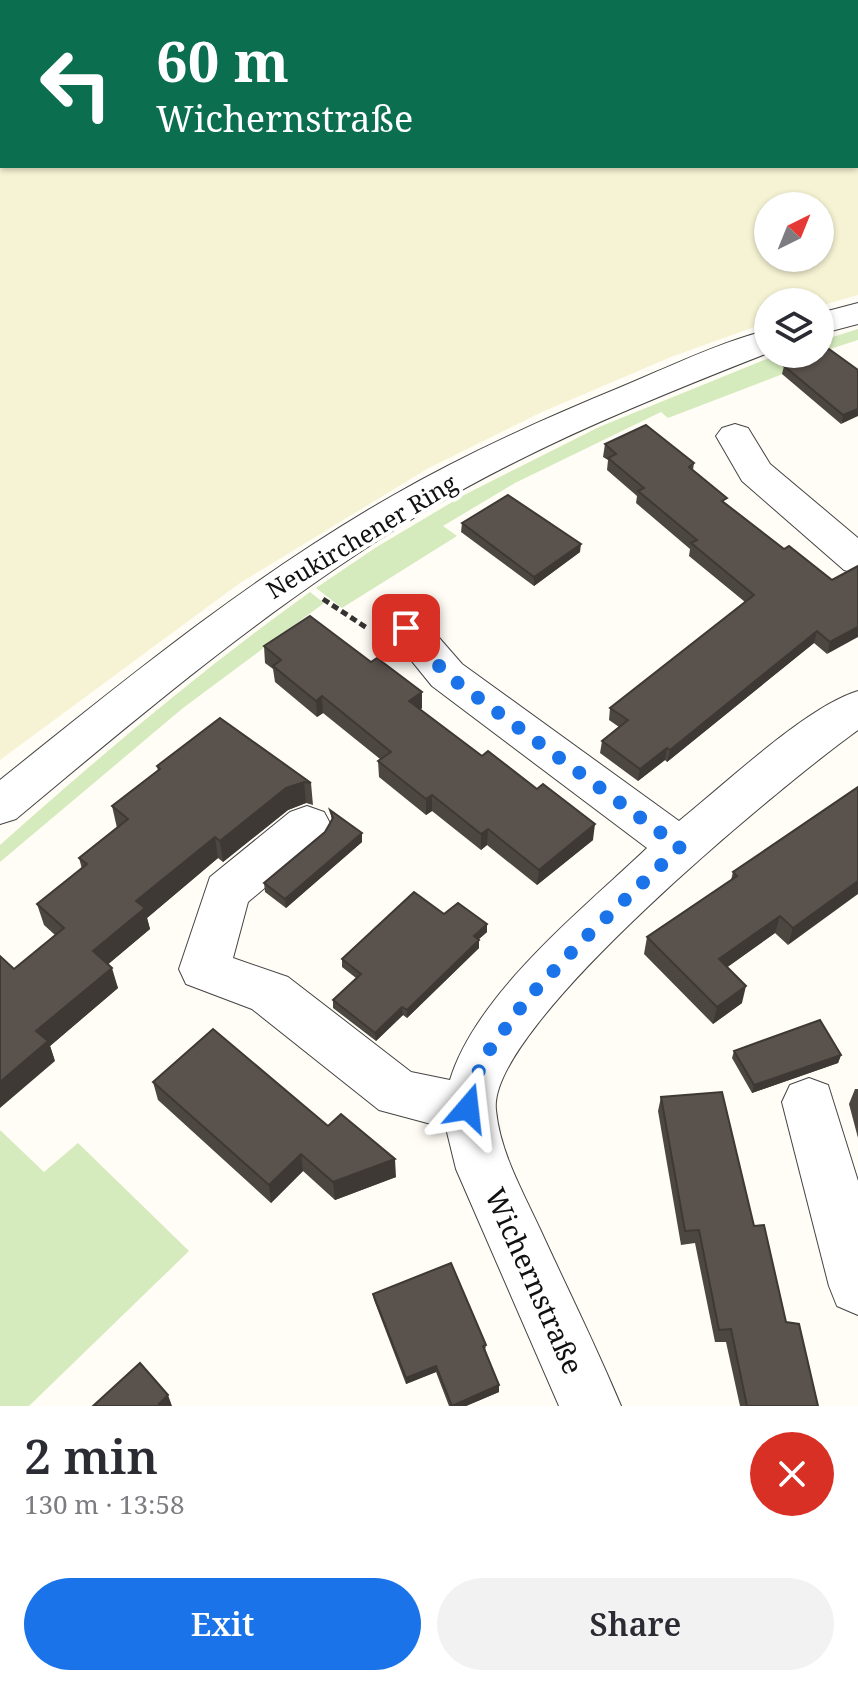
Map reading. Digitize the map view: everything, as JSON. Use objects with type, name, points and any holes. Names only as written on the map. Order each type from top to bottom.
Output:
[{"type":"street","points":[[834,320],[858,313]]},
{"type":"street","name":"Neukirchener Ring","points":[[0,806],[154,680],[293,577],[359,533],[554,429],[754,347]]},
{"type":"street","points":[[735,436],[756,472],[858,560]]},
{"type":"street","points":[[406,628],[447,675],[680,847]]},
{"type":"street","points":[[307,825],[227,891],[204,969],[270,993],[398,1093],[468,1108],[482,1060],[527,999],[585,938],[680,847],[803,746],[858,707]]},
{"type":"street","points":[[809,1102],[858,1286]]},
{"type":"street","name":"Wichernstraße","points":[[468,1108],[484,1169],[590,1406]]},
{"type":"path","points":[[293,577],[364,628],[406,628]]},
{"type":"shaded area","points":[[0,168],[858,168],[858,295],[834,302],[834,288],[754,288],[754,327],[671,357],[542,412],[427,469],[240,583],[0,760]]},
{"type":"green space","points":[[858,329],[858,340],[834,348],[834,337]]},
{"type":"green space","points":[[754,364],[754,368],[798,368],[668,418],[661,412],[515,483],[443,526],[457,536],[342,608],[316,588],[375,548],[464,495],[599,427]]},
{"type":"green space","points":[[310,592],[324,603],[183,708],[0,862],[0,845],[75,779],[190,683]]},
{"type":"green space","points":[[0,1130],[44,1172],[78,1143],[189,1251],[29,1406],[0,1406]]},
{"type":"building","points":[[834,353],[858,370],[858,409],[843,415],[786,368],[834,368]]},
{"type":"building","points":[[646,425],[694,463],[689,467],[727,498],[722,501],[784,549],[789,546],[832,580],[858,566],[858,627],[830,642],[817,631],[670,750],[667,748],[640,769],[602,741],[628,720],[610,708],[754,595],[691,543],[697,540],[638,491],[644,488],[608,458],[616,454],[605,444]]},
{"type":"building","points":[[508,495],[581,544],[534,577],[462,523]]},
{"type":"building","points":[[310,616],[371,662],[377,658],[422,692],[409,701],[482,756],[488,751],[537,789],[543,784],[595,824],[539,870],[488,829],[481,834],[432,795],[426,799],[378,761],[391,752],[322,696],[316,701],[273,666],[281,660],[264,646]]},
{"type":"building","points":[[220,718],[311,783],[286,788],[220,841],[215,837],[136,901],[145,908],[93,951],[112,968],[36,1031],[48,1041],[0,1082],[0,956],[14,969],[64,928],[37,904],[87,864],[79,858],[128,819],[112,806],[160,769],[157,766]]},
{"type":"building","points":[[858,787],[858,881],[793,928],[780,916],[719,959],[746,986],[717,1007],[647,937],[737,876],[733,872]]},
{"type":"building","points":[[330,810],[362,833],[285,899],[264,883],[325,832],[333,818]]},
{"type":"building","points":[[414,892],[444,914],[458,903],[487,924],[474,936],[479,940],[407,1010],[402,1007],[375,1033],[333,1000],[361,974],[342,959]]},
{"type":"building","points":[[820,1020],[841,1055],[754,1085],[734,1051]]},
{"type":"building","points":[[213,1029],[328,1126],[341,1114],[395,1159],[333,1182],[301,1154],[269,1185],[153,1082]]},
{"type":"building","points":[[722,1092],[754,1226],[764,1225],[786,1322],[799,1324],[818,1406],[747,1406],[731,1329],[719,1330],[699,1230],[685,1231],[661,1097]]},
{"type":"building","points":[[451,1263],[486,1345],[483,1346],[499,1385],[452,1406],[436,1366],[406,1378],[373,1294]]},
{"type":"building","points":[[140,1363],[168,1395],[159,1404],[161,1406],[93,1406]]},
{"type":"route","points":[[406,628],[447,675],[680,847],[527,999],[482,1060],[468,1108]]}]
